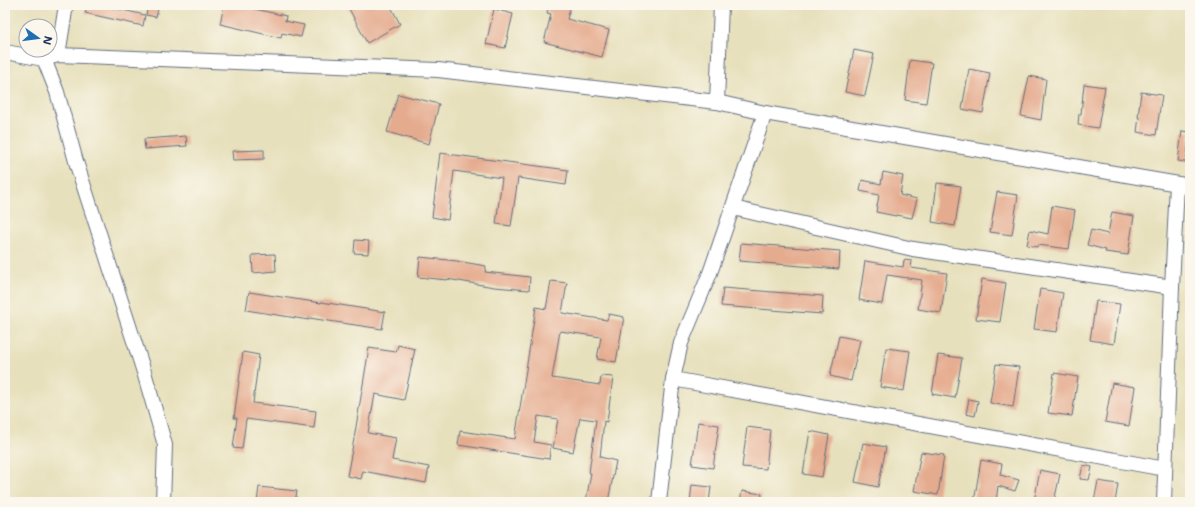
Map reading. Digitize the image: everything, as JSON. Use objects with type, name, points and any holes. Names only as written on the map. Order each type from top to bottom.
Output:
[{"type":"street","points":[[58,33],[66,5]]},
{"type":"street","points":[[717,102],[721,5]]},
{"type":"street","points":[[5,52],[18,53]]},
{"type":"street","points":[[58,57],[438,70],[717,102],[765,113],[1184,185],[1172,287],[1164,469],[1164,502]]},
{"type":"street","points":[[51,58],[57,92],[77,165],[144,372],[165,446],[163,502]]},
{"type":"street","points":[[659,502],[673,379],[681,343],[710,274],[765,113]]},
{"type":"street","points":[[733,208],[913,248],[1172,287]]},
{"type":"street","points":[[673,379],[1164,469]]},
{"type":"building","points":[[87,5],[100,5],[145,15],[143,26],[85,13]]},
{"type":"building","points":[[148,5],[159,5],[156,17],[146,15]]},
{"type":"building","points":[[224,5],[237,5],[286,16],[285,21],[304,25],[301,37],[282,33],[281,38],[220,24]]},
{"type":"building","points":[[347,5],[390,5],[400,24],[367,43]]},
{"type":"building","points":[[549,5],[571,5],[567,19],[609,30],[602,57],[544,42],[551,14],[547,13]]},
{"type":"building","points":[[494,9],[513,14],[505,48],[486,44]]},
{"type":"building","points":[[854,50],[874,54],[865,96],[845,92]]},
{"type":"building","points":[[910,60],[932,63],[926,103],[905,100]]},
{"type":"building","points":[[969,69],[990,73],[983,113],[962,109]]},
{"type":"building","points":[[1029,76],[1046,79],[1041,120],[1021,116]]},
{"type":"building","points":[[1084,84],[1105,87],[1098,128],[1078,125],[1079,114],[1081,114]]},
{"type":"building","points":[[1141,92],[1162,95],[1156,135],[1137,132]]},
{"type":"building","points":[[398,94],[439,104],[429,144],[387,132]]},
{"type":"building","points":[[1182,131],[1190,132],[1186,162],[1178,161]]},
{"type":"building","points":[[186,136],[187,146],[145,149],[144,139]]},
{"type":"building","points":[[264,150],[264,159],[233,160],[232,151]]},
{"type":"building","points":[[440,153],[568,170],[566,185],[518,178],[511,226],[496,224],[502,178],[454,171],[448,220],[432,217]]},
{"type":"building","points":[[883,172],[903,176],[900,195],[917,199],[912,218],[876,212],[879,195],[860,191],[862,180],[881,184]]},
{"type":"building","points":[[937,183],[961,186],[955,226],[932,222]]},
{"type":"building","points":[[997,192],[1018,195],[1012,235],[990,232]]},
{"type":"building","points":[[1052,206],[1075,210],[1069,249],[1027,245],[1030,230],[1048,234]]},
{"type":"building","points":[[1112,212],[1134,216],[1128,255],[1105,252],[1106,250],[1087,245],[1091,230],[1108,234]]},
{"type":"building","points":[[355,240],[369,241],[368,254],[354,253]]},
{"type":"building","points":[[741,243],[840,251],[839,269],[739,261]]},
{"type":"building","points":[[275,254],[276,271],[253,273],[252,255]]},
{"type":"building","points":[[420,257],[486,266],[485,272],[530,277],[529,290],[494,287],[447,279],[418,277]]},
{"type":"building","points":[[904,260],[912,261],[911,268],[947,273],[941,313],[918,309],[922,280],[887,275],[882,304],[859,300],[865,261],[903,267]]},
{"type":"building","points":[[982,279],[1006,283],[1000,322],[976,319]]},
{"type":"building","points":[[551,281],[567,283],[562,313],[607,320],[609,314],[624,317],[616,362],[597,359],[601,337],[560,331],[552,378],[600,385],[601,376],[613,377],[607,422],[604,421],[600,457],[616,461],[608,502],[586,501],[591,473],[589,473],[596,420],[580,418],[573,452],[553,448],[558,419],[538,416],[534,442],[551,445],[549,459],[458,445],[460,431],[515,439],[536,307],[546,309]]},
{"type":"building","points":[[723,288],[823,296],[822,314],[721,306]]},
{"type":"building","points":[[1040,289],[1063,293],[1057,332],[1034,329]]},
{"type":"building","points":[[249,292],[385,312],[382,329],[246,310]]},
{"type":"building","points":[[1096,301],[1120,304],[1114,344],[1090,340]]},
{"type":"building","points":[[839,336],[860,340],[851,381],[830,376]]},
{"type":"building","points":[[398,345],[415,349],[404,400],[375,394],[368,433],[396,438],[392,460],[429,467],[426,483],[363,471],[361,479],[347,476],[369,348],[396,352]]},
{"type":"building","points":[[886,348],[910,351],[904,391],[880,387]]},
{"type":"building","points":[[243,352],[259,355],[253,403],[316,411],[314,428],[246,419],[242,449],[233,448],[237,418],[234,418]]},
{"type":"building","points":[[938,355],[962,358],[955,398],[932,394]]},
{"type":"building","points":[[996,364],[1019,367],[1013,407],[990,403]]},
{"type":"building","points":[[1054,373],[1078,377],[1072,416],[1048,413]]},
{"type":"building","points":[[1112,383],[1135,387],[1129,426],[1105,422]]},
{"type":"building","points":[[969,399],[978,401],[975,416],[966,414]]},
{"type":"building","points":[[698,422],[719,425],[713,468],[692,465]]},
{"type":"building","points":[[747,427],[770,430],[766,469],[742,467]]},
{"type":"building","points":[[810,431],[829,435],[822,477],[803,474]]},
{"type":"building","points":[[863,443],[886,447],[878,487],[855,482]]},
{"type":"building","points":[[921,452],[944,455],[938,495],[914,491]]},
{"type":"building","points":[[981,460],[1002,464],[1000,475],[1019,480],[1015,491],[998,486],[996,502],[974,502]]},
{"type":"building","points":[[1083,465],[1092,467],[1089,480],[1080,479]]},
{"type":"building","points":[[1040,470],[1060,474],[1054,502],[1034,502]]},
{"type":"building","points":[[1098,481],[1118,484],[1115,502],[1094,501]]},
{"type":"building","points":[[692,485],[711,487],[709,502],[690,502]]},
{"type":"building","points":[[259,487],[297,491],[295,502],[257,502]]},
{"type":"building","points":[[742,491],[762,494],[761,502],[740,502]]}]
